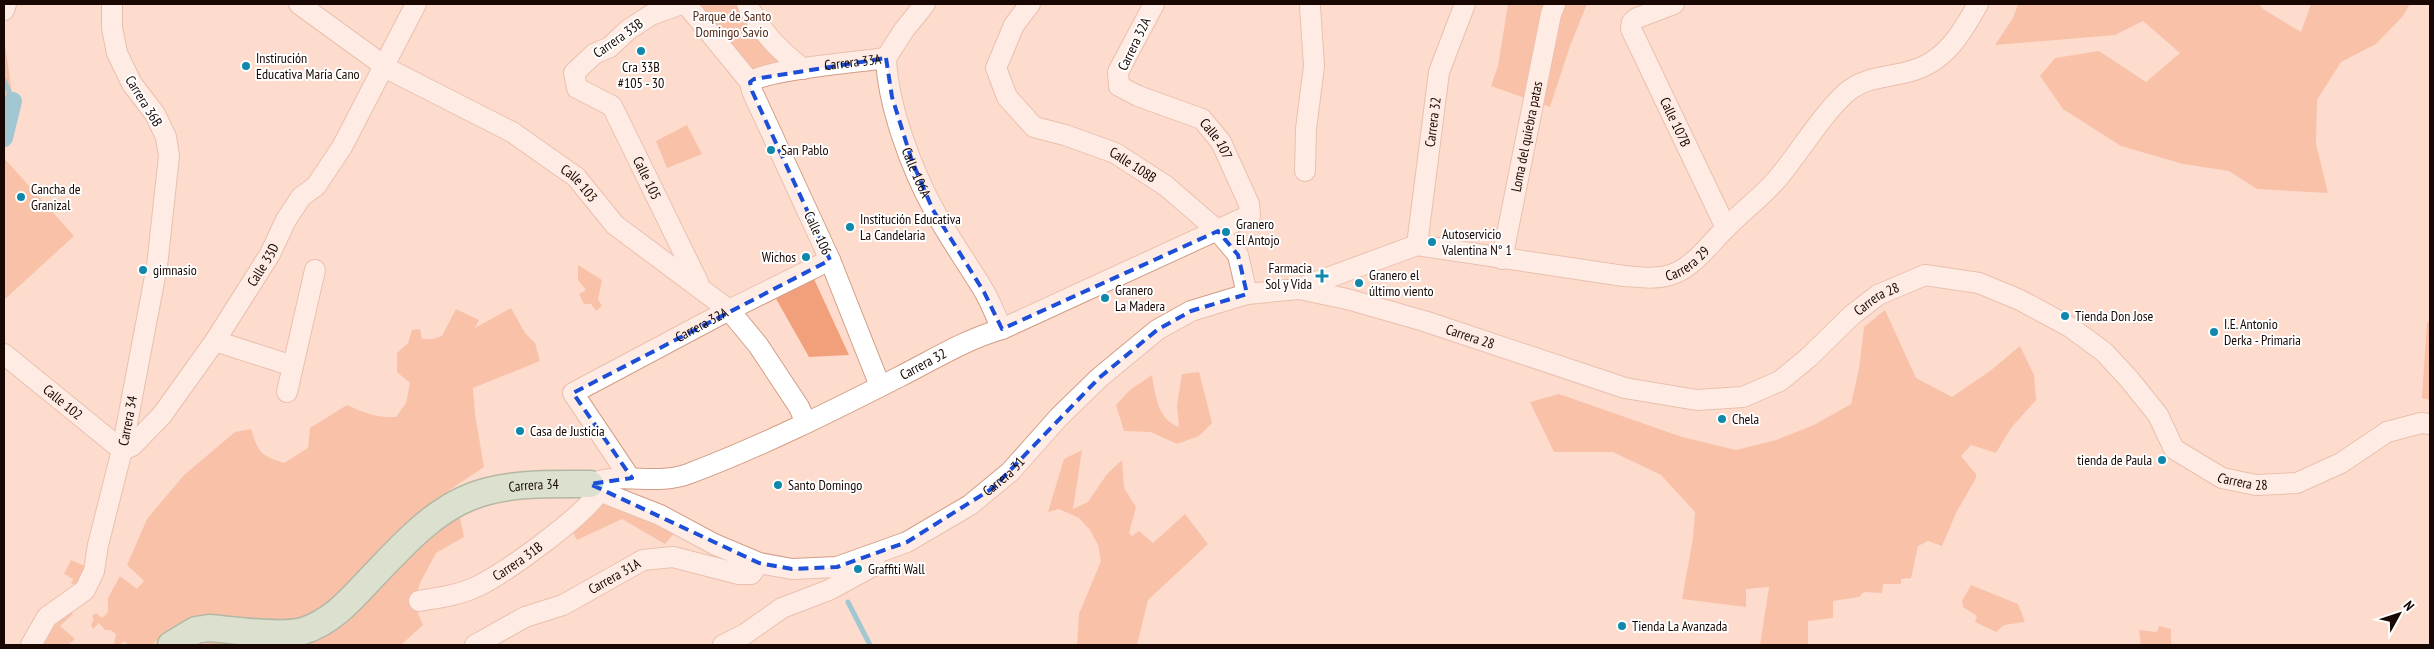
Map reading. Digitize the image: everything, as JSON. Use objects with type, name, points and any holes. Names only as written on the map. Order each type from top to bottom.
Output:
[{"type":"main road","name":"Carrera 34","points":[[171,645],[196,630],[209,628],[289,633],[303,631],[336,615],[405,543],[452,505],[491,490],[553,484],[595,487]]},
{"type":"street","points":[[4,10],[6,4]]},
{"type":"street","name":"Carrera 36B","points":[[112,4],[112,28],[118,53],[132,84],[155,114],[166,137],[169,156],[168,169]]},
{"type":"street","name":"Calle 103","points":[[299,4],[384,66],[512,132],[576,177],[615,225],[700,286],[729,310],[758,345],[799,407],[806,423]]},
{"type":"street","points":[[384,66],[416,4]]},
{"type":"street","name":"Carrera 33B","points":[[576,88],[574,73],[594,54],[610,47],[628,30],[651,15],[681,4]]},
{"type":"street","name":"Calle 106","points":[[686,4],[752,81],[830,260],[880,386]]},
{"type":"street","points":[[747,4],[757,24],[775,47],[803,69]]},
{"type":"street","name":"Carrera 33A","points":[[752,81],[803,69],[886,58],[904,30],[925,4]]},
{"type":"street","name":"Calle 108B","points":[[1030,4],[1014,25],[996,68],[1007,97],[1034,127],[1064,135],[1115,154],[1166,186],[1218,232],[1238,256],[1247,294]]},
{"type":"street","name":"Carrera 32A","points":[[1119,86],[1118,72],[1154,4]]},
{"type":"street","name":"Carrera 32","points":[[1417,246],[1439,72],[1465,4]]},
{"type":"street","name":"Calle 107B","points":[[1674,4],[1637,18],[1632,22],[1631,29],[1726,228]]},
{"type":"street","name":"Carrera 29","points":[[1300,289],[1417,246],[1457,250],[1502,259],[1649,278],[1673,274],[1693,262],[1726,228],[1752,205],[1777,178],[1848,92],[1866,80],[1911,71],[1928,64],[1946,51],[1958,39],[1978,4]]},
{"type":"street","points":[[1305,171],[1306,129],[1314,66],[1308,5]]},
{"type":"street","name":"Loma del quiebra patas","points":[[1502,259],[1557,7]]},
{"type":"street","name":"Calle 106A","points":[[886,58],[887,75],[894,104],[919,177],[933,210],[984,292],[1002,329]]},
{"type":"street","name":"Calle 33D","points":[[122,450],[132,446],[162,415],[215,341],[270,254],[286,220],[302,197],[316,186],[342,147],[384,66]]},
{"type":"street","name":"Calle 107","points":[[1119,86],[1138,96],[1202,120],[1221,142],[1249,204],[1250,216]]},
{"type":"street","name":"Calle 105","points":[[576,88],[612,106],[700,286]]},
{"type":"street","name":"Carrera 34","points":[[31,645],[47,616],[85,590],[94,572],[98,545],[122,450],[157,266],[168,169]]},
{"type":"street","name":"Carrera 32","points":[[595,487],[597,481],[630,478],[657,480],[686,475],[806,423],[970,340],[1002,329],[1250,216]]},
{"type":"street","name":"Carrera 32A","points":[[630,478],[573,393],[729,310],[830,260]]},
{"type":"street","points":[[287,392],[315,270]]},
{"type":"street","name":"Carrera 28","points":[[1274,291],[1300,289],[1347,299],[1424,321],[1625,388],[1697,400],[1743,397],[1780,381],[1808,358],[1852,314],[1878,295],[1925,275],[1979,283],[2020,300],[2070,327],[2104,352],[2129,378],[2158,415],[2174,449],[2222,478],[2256,485],[2297,483],[2341,463],[2387,432],[2421,423],[2430,424]]},
{"type":"street","name":"Carrera 31","points":[[873,554],[907,542],[970,505],[1010,472],[1059,417],[1099,378],[1157,330],[1191,312],[1247,294],[1274,291]]},
{"type":"street","points":[[215,341],[293,366]]},
{"type":"street","name":"Calle 102","points":[[4,354],[122,450]]},
{"type":"street","points":[[595,487],[660,515],[714,544],[759,563],[786,568],[814,569],[837,567],[873,554],[876,565],[830,590],[782,608],[745,634],[723,645]]},
{"type":"street","name":"Carrera 31B","points":[[418,601],[444,597],[478,586],[517,561],[581,512],[595,487]]},
{"type":"street","name":"Carrera 31A","points":[[475,645],[525,617],[563,605],[643,560],[674,557],[739,574],[751,574],[759,563]]},
{"type":"highlighted area","points":[[886,58],[892,97],[912,161],[933,210],[984,292],[1002,329],[1218,231],[1238,255],[1247,294],[1191,311],[1157,330],[1099,378],[993,488],[907,542],[837,567],[792,569],[759,563],[590,484],[632,478],[573,393],[830,260],[752,91],[750,82],[754,79]]},
{"type":"green space","name":"Parque de Santo Domingo Savio","points":[[690,4],[759,4],[750,17],[785,61],[746,73]]},
{"type":"green space","points":[[1508,4],[1587,4],[1570,46],[1550,107],[1491,86],[1498,66]]},
{"type":"green space","points":[[2018,4],[2259,4],[2263,9],[2301,32],[2311,4],[2410,4],[2403,16],[2376,44],[2341,62],[2317,100],[2316,144],[2328,193],[2257,189],[2229,171],[2183,164],[2121,146],[2063,109],[2040,76],[2055,58],[2099,51],[2146,82],[2180,53],[2143,21],[2115,35],[1995,45],[2013,18]]},
{"type":"green space","points":[[4,37],[13,101],[4,101]]},
{"type":"green space","points":[[687,125],[702,154],[667,168],[656,141]]},
{"type":"green space","name":"Cancha de Granizal","points":[[4,158],[74,236],[4,300]]},
{"type":"green space","points":[[578,265],[602,280],[598,299],[602,306],[596,311],[591,304],[584,304],[579,294],[586,290],[578,280]]},
{"type":"green space","points":[[814,279],[849,355],[809,357],[775,297]]},
{"type":"green space","points":[[511,308],[525,333],[535,343],[540,361],[473,388],[475,414],[484,467],[451,489],[418,520],[459,513],[464,537],[436,553],[420,583],[414,604],[423,625],[401,645],[206,645],[193,623],[164,635],[152,645],[128,645],[124,641],[119,645],[114,645],[116,634],[110,630],[105,630],[99,623],[93,629],[91,625],[94,619],[92,616],[96,613],[102,618],[108,612],[108,598],[120,576],[137,589],[144,581],[127,565],[147,519],[184,475],[235,432],[251,429],[259,449],[270,458],[284,463],[308,448],[310,428],[347,405],[383,417],[396,417],[406,403],[410,383],[397,372],[397,353],[408,343],[412,330],[420,329],[422,339],[433,339],[442,336],[456,309],[479,320],[475,328]]},
{"type":"green space","points":[[1885,310],[1916,378],[1952,397],[1990,371],[2020,346],[2034,375],[2036,400],[2011,428],[1996,453],[1971,445],[1961,456],[1976,474],[1976,478],[1956,513],[1942,546],[1928,541],[1918,546],[1911,578],[1901,579],[1901,584],[1883,584],[1882,593],[1864,592],[1859,597],[1833,601],[1833,618],[1808,621],[1808,645],[1760,645],[1769,587],[1746,589],[1746,607],[1682,599],[1693,538],[1695,512],[1661,475],[1613,452],[1554,452],[1530,402],[1559,394],[1682,437],[1736,450],[1776,440],[1814,425],[1851,404],[1859,369],[1864,327]]},
{"type":"green space","points":[[2430,319],[2430,400],[2422,398],[2427,323]]},
{"type":"green space","points":[[1199,372],[1212,423],[1199,436],[1177,444],[1151,432],[1124,431],[1116,405],[1130,390],[1152,375],[1156,398],[1162,413],[1172,424],[1179,427],[1177,405],[1182,374]]},
{"type":"green space","points":[[1082,450],[1073,509],[1088,502],[1107,474],[1122,460],[1124,488],[1136,507],[1129,533],[1132,536],[1139,531],[1153,543],[1185,514],[1208,544],[1148,600],[1137,645],[1077,645],[1079,614],[1101,561],[1098,545],[1090,530],[1079,518],[1059,509],[1048,512],[1064,459]]},
{"type":"green space","points":[[599,496],[677,530],[665,544],[622,519],[577,540],[570,527]]},
{"type":"green space","points":[[71,560],[89,568],[78,587],[71,583],[73,579],[64,574]]},
{"type":"green space","points":[[1971,585],[2018,604],[2025,622],[2004,625],[1996,632],[1975,622],[1977,616],[1963,607],[1962,601]]},
{"type":"green space","points":[[66,606],[73,614],[60,626],[75,639],[68,645],[35,645]]},
{"type":"green space","points":[[2159,626],[2171,629],[2171,645],[2141,645],[2139,630],[2157,632]]},
{"type":"waterway","points":[[4,80],[13,101]]},
{"type":"waterway","points":[[4,138],[13,101]]},
{"type":"waterway","points":[[848,602],[870,645]]},
{"type":"place","name":"Cra 33B #105 - 30","points":[[641,51]]},
{"type":"place","name":"Instirución Educativa María Cano","points":[[246,66]]},
{"type":"place","name":"San Pablo","points":[[771,150]]},
{"type":"place","name":"Cancha de Granizal","points":[[21,197]]},
{"type":"place","name":"Institución Educativa La Candelaria","points":[[850,227]]},
{"type":"place","name":"Granero El Antojo","points":[[1226,232]]},
{"type":"place","name":"Autoservicio Valentina N° 1","points":[[1432,242]]},
{"type":"place","name":"Wichos","points":[[806,257]]},
{"type":"place","name":"gimnasio","points":[[143,270]]},
{"type":"place","name":"Farmacia Sol y Vida","points":[[1322,276]]},
{"type":"place","name":"Granero el último viento","points":[[1359,283]]},
{"type":"place","name":"Granero La Madera","points":[[1105,298]]},
{"type":"place","name":"Tienda Don Jose","points":[[2065,316]]},
{"type":"place","name":"I.E. Antonio Derka - Primaria","points":[[2214,332]]},
{"type":"place","name":"Chela","points":[[1722,419]]},
{"type":"place","name":"Casa de Justicia","points":[[520,431]]},
{"type":"place","name":"tienda de Paula","points":[[2162,460]]},
{"type":"place","name":"Santo Domingo","points":[[778,485]]},
{"type":"place","name":"Graffiti Wall","points":[[858,569]]},
{"type":"place","name":"Tienda La Avanzada","points":[[1622,626]]}]
